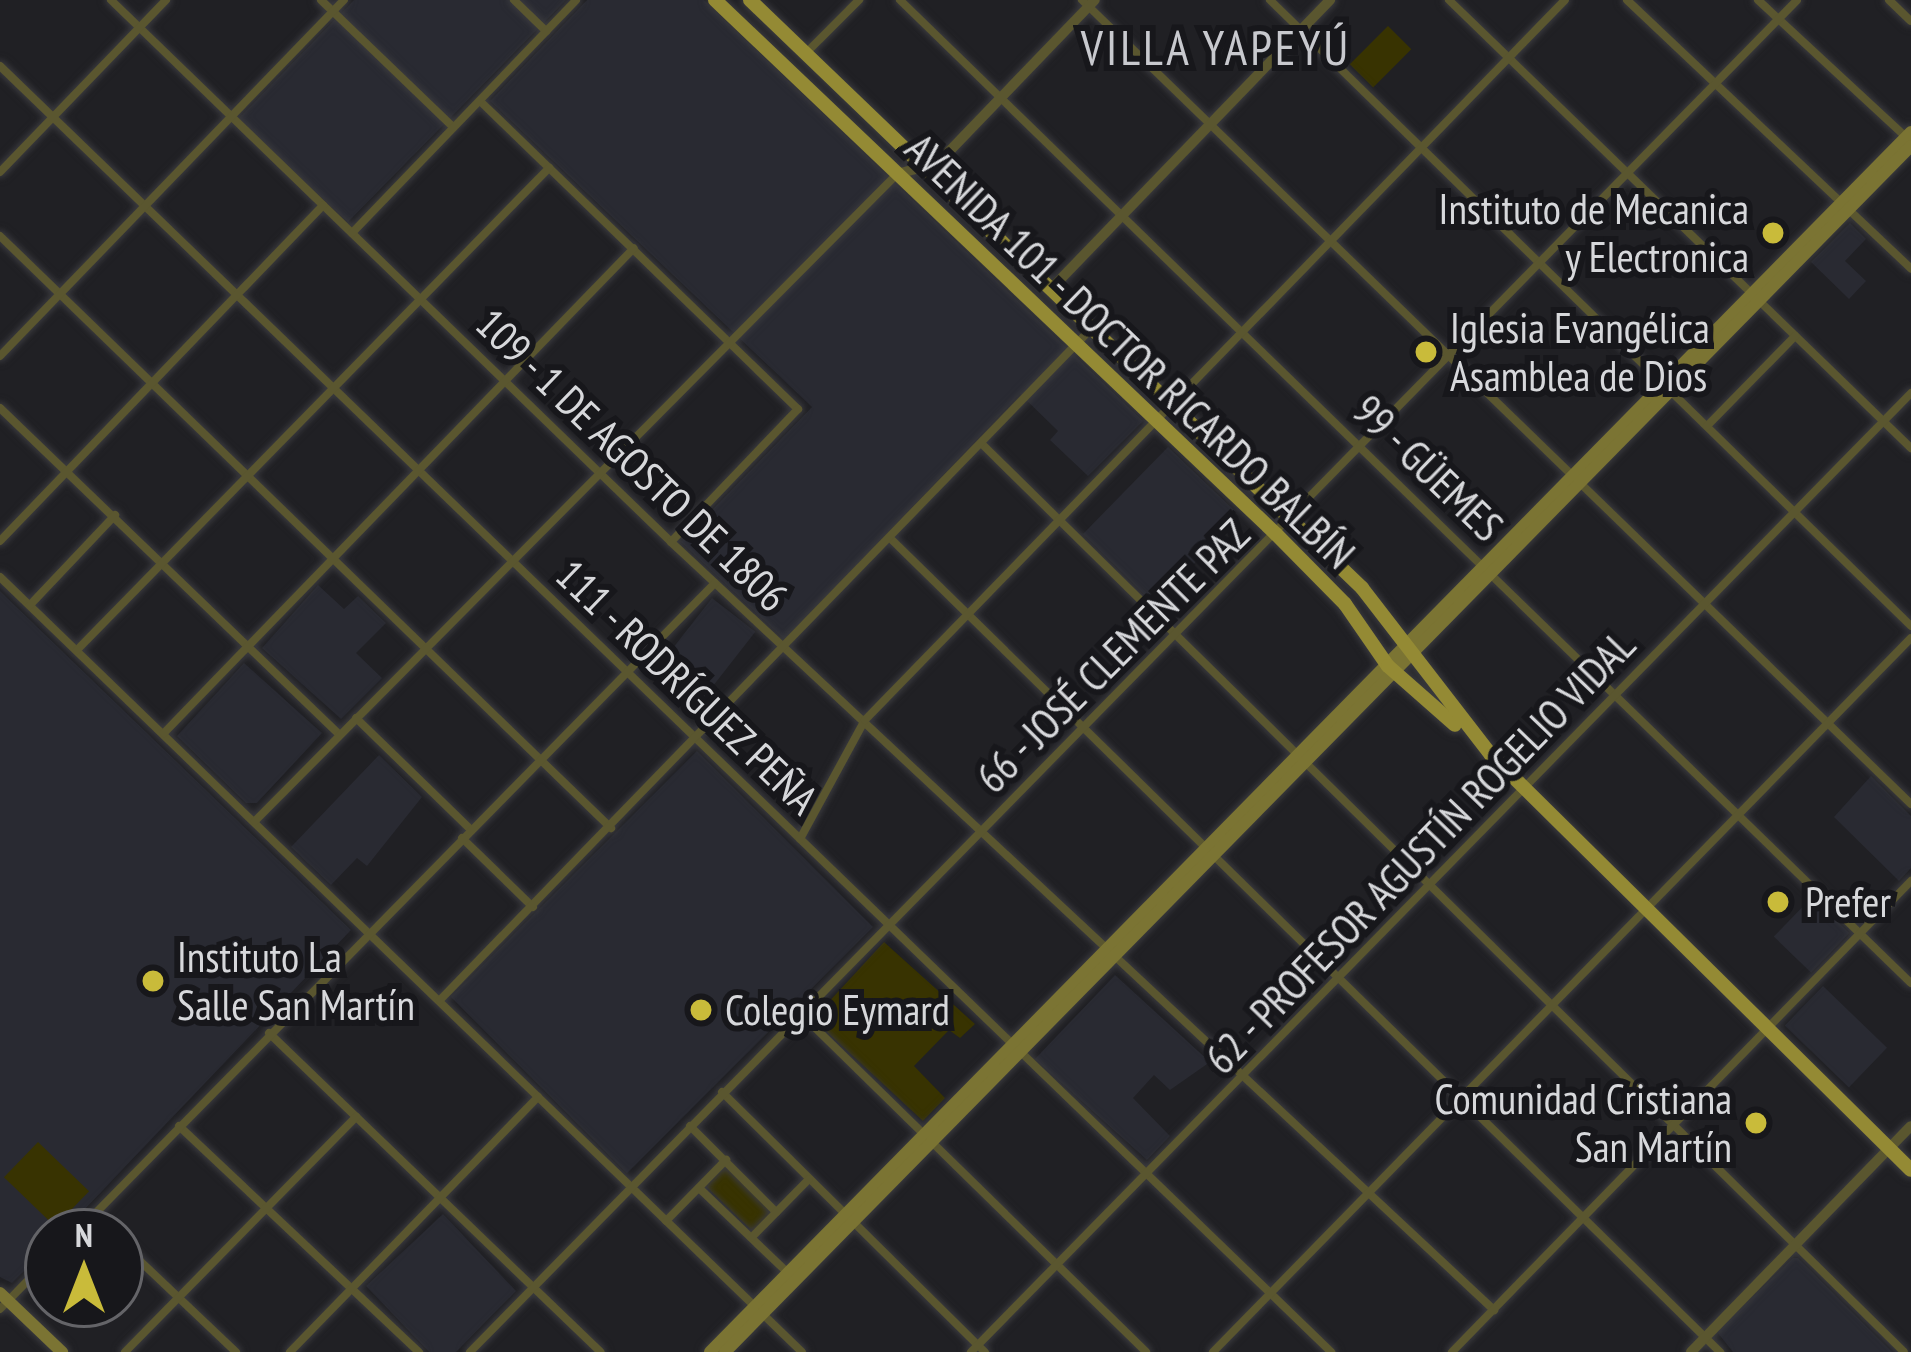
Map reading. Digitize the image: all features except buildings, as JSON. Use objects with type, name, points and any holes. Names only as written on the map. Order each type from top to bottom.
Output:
[{"type":"main road","name":"AVENIDA 101 - DOCTOR RICARDO BALBÍN","points":[[716,0],[1156,417],[1346,604],[1393,670],[1491,755]]},
{"type":"main road","name":"AVENIDA 101 - DOCTOR RICARDO BALBÍN","points":[[750,0],[1372,599],[1408,654],[1491,755],[1911,1170]]},
{"type":"main road","points":[[710,1352],[759,1310],[1018,1052],[1909,138]]},
{"type":"main road","points":[[725,1352],[788,1273],[848,1220]]},
{"type":"main road","points":[[3,1300],[62,1352]]},
{"type":"street","name":"109 - 1 DE AGOSTO DE 1806","points":[[112,0],[671,542],[1493,1310]]},
{"type":"street","points":[[0,172],[166,0]]},
{"type":"street","points":[[321,0],[452,126]]},
{"type":"street","points":[[0,356],[344,0]]},
{"type":"street","points":[[514,0],[546,31]]},
{"type":"street","points":[[352,233],[576,0]]},
{"type":"street","points":[[806,53],[860,0]]},
{"type":"street","name":"99 - GÜEMES","points":[[900,0],[1618,693],[1911,983]]},
{"type":"street","points":[[1270,0],[1911,626]]},
{"type":"street","points":[[1051,289],[1330,0]]},
{"type":"street","points":[[1449,0],[1911,448]]},
{"type":"street","points":[[800,839],[865,720],[1169,402],[1565,0]]},
{"type":"street","points":[[1627,0],[1911,268]]},
{"type":"street","points":[[1758,0],[1909,138]]},
{"type":"street","name":"66 - JOSÉ CLEMENTE PAZ","points":[[470,1352],[1364,447],[1797,0]]},
{"type":"street","points":[[1888,0],[1911,21]]},
{"type":"street","points":[[255,821],[897,175],[927,170],[1089,2],[1911,804]]},
{"type":"street","name":"111 - RODRÍGUEZ PEÑA","points":[[0,65],[699,739],[886,927],[1331,1352]]},
{"type":"street","points":[[480,101],[798,409],[671,542]]},
{"type":"street","points":[[77,650],[330,384],[549,168]]},
{"type":"street","points":[[0,541],[323,205]]},
{"type":"street","points":[[0,236],[611,828]]},
{"type":"street","points":[[164,733],[634,248]]},
{"type":"street","points":[[440,1000],[699,739],[1092,328]]},
{"type":"street","points":[[1707,426],[1795,336]]},
{"type":"street","name":"62 - PROFESOR AGUSTÍN ROGELIO VIDAL","points":[[978,1350],[1144,1174],[1911,394]]},
{"type":"street","points":[[0,408],[339,734]]},
{"type":"street","points":[[981,442],[1904,1352]]},
{"type":"street","points":[[30,605],[115,515]]},
{"type":"street","points":[[890,538],[1720,1352]]},
{"type":"street","points":[[0,577],[802,1352]]},
{"type":"street","points":[[101,1208],[715,583]]},
{"type":"street","points":[[1213,1352],[1911,638]]},
{"type":"street","points":[[356,718],[470,829]]},
{"type":"street","points":[[462,838],[533,907]]},
{"type":"street","points":[[1452,1352],[1911,881]]},
{"type":"street","points":[[800,1014],[1146,1352]]},
{"type":"street","points":[[269,1033],[599,1352]]},
{"type":"street","points":[[722,1093],[978,1350]]},
{"type":"street","points":[[290,1352],[538,1097]]},
{"type":"street","points":[[125,1352],[356,1117]]},
{"type":"street","points":[[179,1126],[419,1352]]},
{"type":"street","points":[[690,1126],[776,1212]]},
{"type":"street","points":[[1691,1352],[1911,1126]]},
{"type":"street","points":[[666,1221],[726,1160]]},
{"type":"street","points":[[752,1237],[809,1179]]},
{"type":"street","points":[[698,1187],[788,1273]]},
{"type":"street","points":[[144,1265],[236,1352]]},
{"type":"shaded area","points":[[354,0],[566,0],[348,222],[237,120]]},
{"type":"shaded area","points":[[587,0],[704,0],[1143,421],[1088,476],[1050,440],[1058,431],[1020,394],[785,640],[681,542],[812,407],[490,101]]},
{"type":"shaded area","points":[[1388,26],[1411,49],[1373,88],[1350,64]]},
{"type":"shaded area","points":[[1850,223],[1866,239],[1845,261],[1866,281],[1849,299],[1811,262]]},
{"type":"shaded area","points":[[1168,447],[1235,511],[1159,609],[1083,534]]},
{"type":"shaded area","points":[[318,585],[344,609],[358,596],[386,623],[356,653],[382,678],[341,719],[262,648]]},
{"type":"shaded area","name":"Instituto La Salle San Martín","points":[[0,591],[351,930],[86,1208],[24,1208],[24,1271],[12,1283],[0,1277]]},
{"type":"shaded area","points":[[712,598],[755,632],[695,709],[652,675]]},
{"type":"shaded area","points":[[244,663],[322,733],[257,803],[246,803],[177,736]]},
{"type":"shaded area","name":"Colegio Eymard","points":[[697,751],[873,927],[627,1173],[451,997]]},
{"type":"shaded area","points":[[379,755],[422,797],[367,866],[357,858],[331,885],[291,847]]},
{"type":"shaded area","points":[[1871,776],[1911,816],[1911,868],[1899,881],[1834,817]]},
{"type":"shaded area","points":[[1812,897],[1849,933],[1811,973],[1774,937]]},
{"type":"shaded area","points":[[884,942],[975,1024],[960,1038],[949,1030],[914,1066],[945,1098],[923,1121],[813,1019]]},
{"type":"shaded area","points":[[1115,975],[1210,1062],[1170,1090],[1154,1075],[1133,1098],[1170,1136],[1147,1160],[1035,1059]]},
{"type":"shaded area","points":[[1823,986],[1887,1048],[1849,1087],[1785,1026]]},
{"type":"shaded area","points":[[38,1142],[89,1191],[73,1208],[36,1208],[4,1177]]},
{"type":"shaded area","points":[[725,1167],[772,1213],[754,1232],[706,1186]]},
{"type":"shaded area","points":[[443,1214],[516,1291],[456,1352],[429,1352],[366,1286]]},
{"type":"shaded area","points":[[1793,1258],[1892,1352],[1733,1352],[1717,1332]]},
{"type":"place","name":"Instituto de Mecanica y Electronica","points":[[1773,233]]},
{"type":"place","name":"Iglesia Evangélica Asamblea de Dios","points":[[1426,352]]},
{"type":"place","name":"Prefer","points":[[1778,902]]},
{"type":"place","name":"Instituto La Salle San Martín","points":[[153,981]]},
{"type":"place","name":"Colegio Eymard","points":[[701,1010]]},
{"type":"place","name":"Comunidad Cristiana San Martín","points":[[1756,1123]]},
{"type":"district","name":"VILLA YAPEYÚ","points":[[1216,48]]}]
